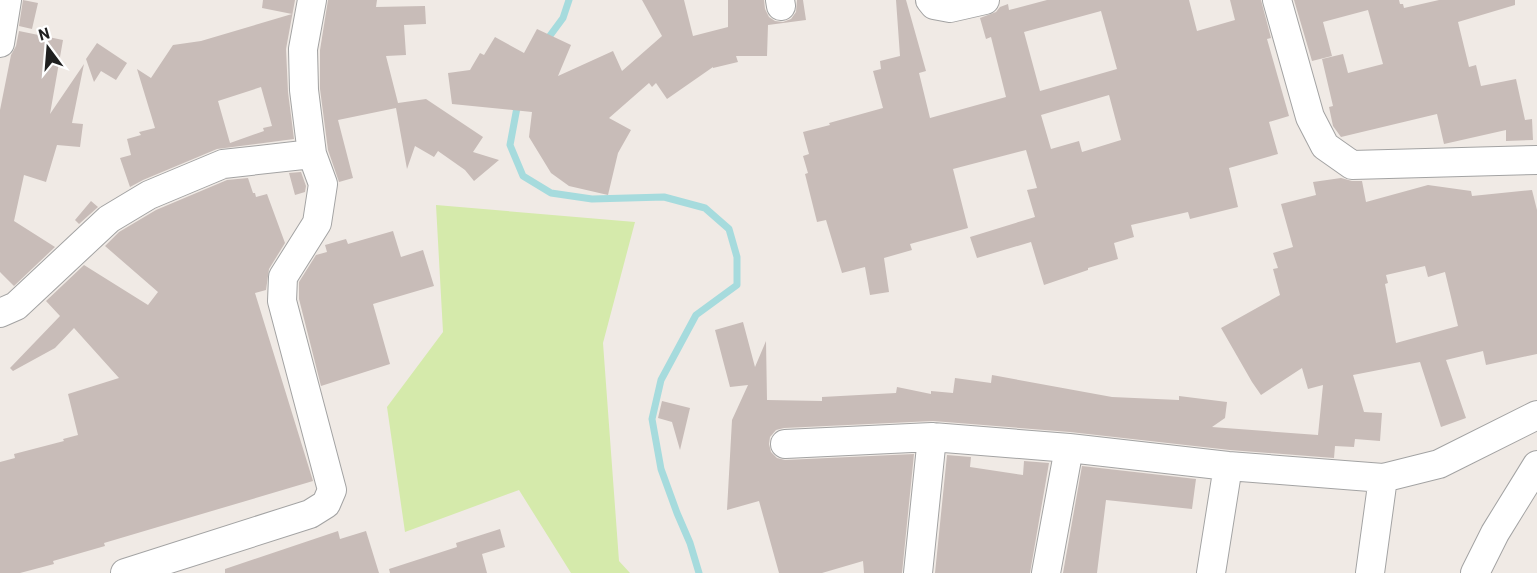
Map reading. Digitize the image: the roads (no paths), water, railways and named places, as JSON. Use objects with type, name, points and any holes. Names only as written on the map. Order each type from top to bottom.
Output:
[{"type":"street","points":[[0,43],[7,0]]},
{"type":"street","points":[[127,573],[310,514],[326,504],[332,490],[282,302],[283,277],[317,223],[323,184],[312,154],[304,90],[303,49],[312,0]]},
{"type":"street","points":[[930,0],[934,5],[950,8],[985,0]]},
{"type":"street","points":[[1277,0],[1310,117],[1325,146],[1352,165],[1537,160]]},
{"type":"street","points":[[0,314],[16,306],[109,219],[149,195],[223,164],[312,154]]},
{"type":"street","points":[[785,444],[932,437],[1069,448],[1228,466],[1383,478],[1439,464],[1537,416]]},
{"type":"street","points":[[918,573],[932,437]]},
{"type":"street","points":[[1046,573],[1069,448]]},
{"type":"street","points":[[1475,573],[1495,532],[1537,465]]},
{"type":"street","points":[[1211,573],[1228,466]]},
{"type":"street","points":[[1370,573],[1383,478]]},
{"type":"waterway","points":[[546,41],[563,18],[569,0]]},
{"type":"waterway","points":[[518,102],[510,145],[523,176],[551,193],[592,199],[664,197],[705,208],[729,229],[737,257],[737,285],[696,315],[661,380],[652,419],[661,469],[690,543],[699,573]]}]
